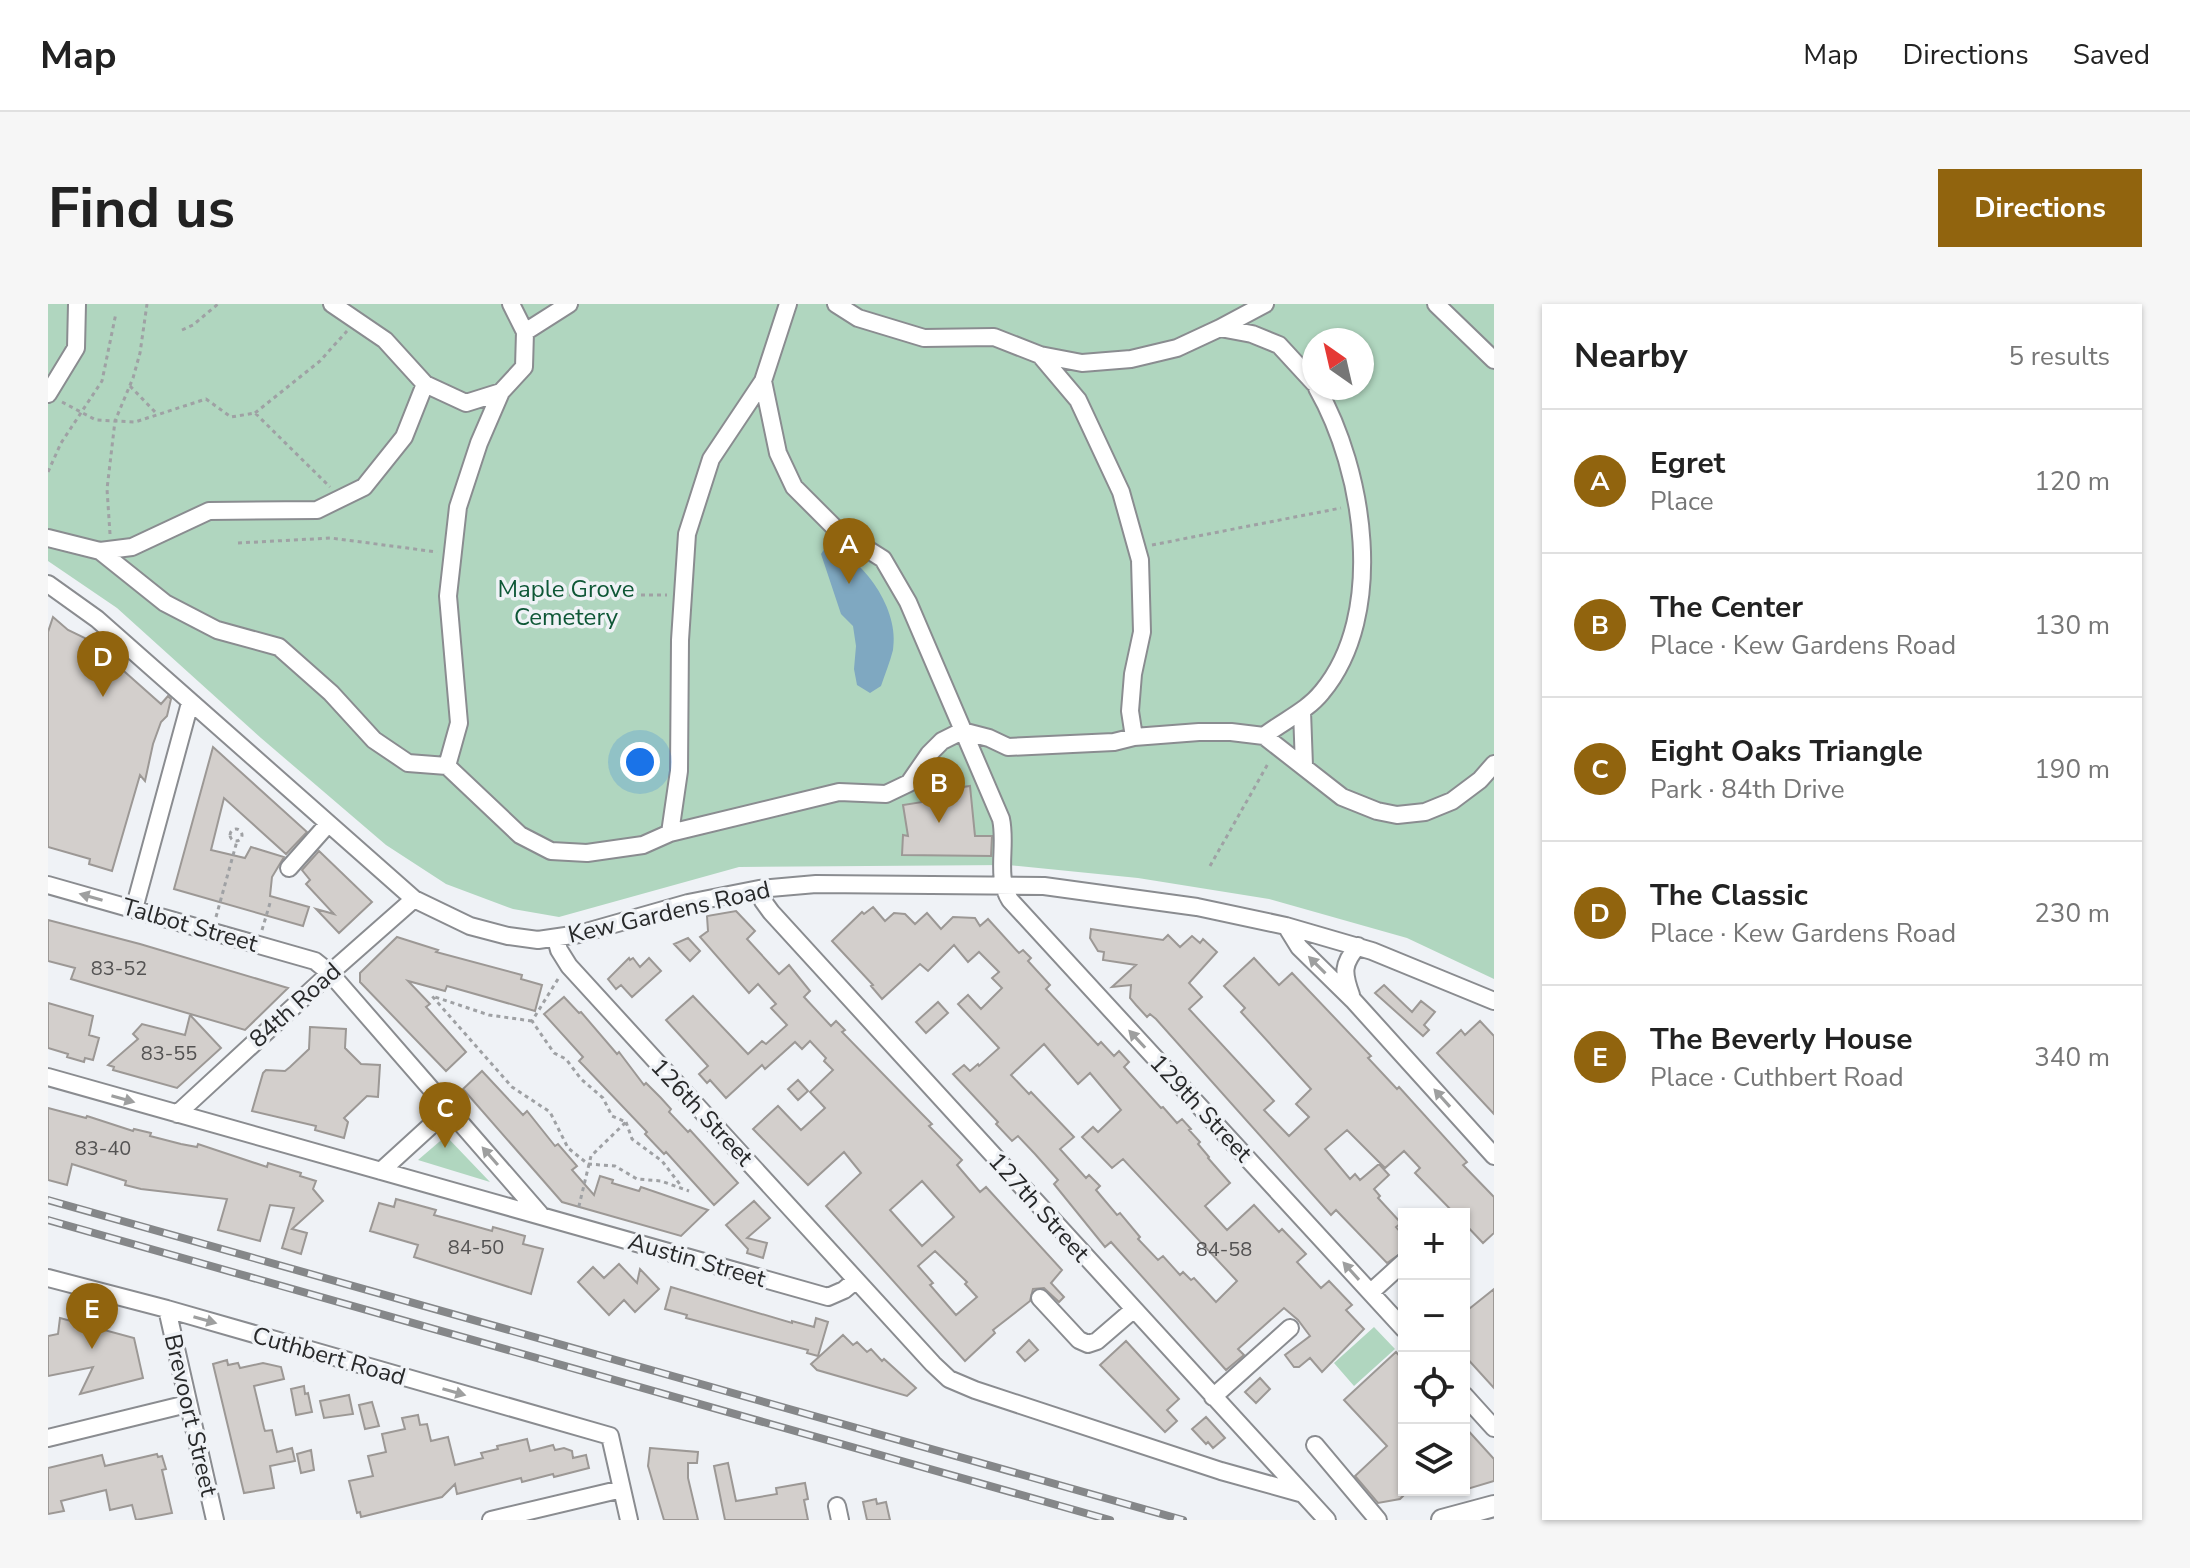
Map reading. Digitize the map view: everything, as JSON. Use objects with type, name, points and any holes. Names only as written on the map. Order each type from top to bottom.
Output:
[{"type":"main road","points":[[1442,1520],[1494,1506]]},
{"type":"street","points":[[54,397],[76,348],[77,304]]},
{"type":"street","points":[[332,304],[385,340],[425,384],[466,403],[501,392]]},
{"type":"street","points":[[447,766],[459,723],[448,596],[458,507],[479,443],[501,392],[524,367],[525,332],[511,304]]},
{"type":"street","points":[[525,332],[569,304]]},
{"type":"street","points":[[670,833],[679,771],[687,534],[711,459],[763,381],[788,304]]},
{"type":"street","points":[[836,304],[858,318],[924,338],[994,337],[1040,355],[1082,363],[1131,359],[1177,348],[1265,304]]},
{"type":"street","points":[[1436,304],[1490,356],[1494,369]]},
{"type":"street","points":[[1220,328],[1252,334],[1279,345],[1302,370]]},
{"type":"street","points":[[1040,355],[1078,400],[1121,492],[1140,560],[1142,632],[1133,674],[1130,711],[1134,737]]},
{"type":"street","points":[[763,381],[778,453],[794,487],[837,530],[883,559],[908,602],[1001,819],[1004,833],[1003,885]]},
{"type":"street","points":[[48,538],[106,550],[132,547],[209,511],[317,510],[364,487],[404,437],[425,384]]},
{"type":"street","points":[[1264,736],[1320,696],[1335,675],[1353,633],[1361,577],[1358,505],[1335,426],[1323,400]]},
{"type":"street","points":[[106,550],[165,603],[217,630],[279,647],[331,693],[374,740],[408,763],[447,766],[520,835],[551,851],[587,853],[643,845],[670,833],[839,792],[886,794],[909,783],[942,741],[962,731],[1008,747],[1231,732],[1264,736],[1342,797],[1377,811],[1397,815],[1425,812],[1452,801],[1480,780],[1494,764]]},
{"type":"street","name":"Kew Gardens Road","points":[[48,584],[97,619],[414,899],[452,919],[489,931],[524,938],[556,939],[699,901],[759,889],[816,884],[1044,886],[1197,907],[1286,926],[1358,946],[1494,1001]]},
{"type":"street","points":[[134,909],[190,703]]},
{"type":"street","points":[[1302,711],[1304,766]]},
{"type":"street","points":[[289,868],[328,824]]},
{"type":"street","name":"Talbot Street","points":[[48,885],[315,961],[330,973]]},
{"type":"street","name":"129th Street","points":[[1003,885],[1019,911],[1398,1322]]},
{"type":"street","name":"127th Street","points":[[759,889],[771,912],[1327,1520]]},
{"type":"street","name":"84th Road","points":[[177,1114],[414,899]]},
{"type":"street","points":[[1286,926],[1299,947],[1353,1000],[1494,1156]]},
{"type":"street","name":"126th Street","points":[[556,939],[569,966],[856,1280]]},
{"type":"street","points":[[1353,1000],[1343,972],[1346,960],[1358,946]]},
{"type":"street","points":[[330,973],[541,1215]]},
{"type":"street","name":"Austin Street","points":[[48,1077],[828,1297],[856,1280]]},
{"type":"street","points":[[381,1171],[449,1109]]},
{"type":"street","points":[[1371,1292],[1398,1267]]},
{"type":"street","name":"Cuthbert Road","points":[[48,1278],[610,1436],[622,1489]]},
{"type":"street","points":[[856,1280],[933,1364],[956,1383],[1193,1462],[1300,1493]]},
{"type":"street","points":[[1040,1298],[1079,1340],[1088,1344],[1097,1341],[1133,1310]]},
{"type":"street","name":"Brevoort Street","points":[[167,1309],[215,1520]]},
{"type":"street","points":[[1213,1397],[1290,1328]]},
{"type":"street","points":[[1470,1402],[1494,1428]]},
{"type":"street","points":[[48,1438],[187,1404]]},
{"type":"street","points":[[1315,1445],[1378,1520]]},
{"type":"street","points":[[491,1520],[622,1489],[629,1520]]},
{"type":"path","points":[[106,550],[107,489],[115,421],[140,353],[147,304]]},
{"type":"path","points":[[182,330],[218,304]]},
{"type":"path","points":[[48,472],[61,443],[102,381],[116,313]]},
{"type":"path","points":[[54,397],[96,420],[135,422],[206,399],[231,417],[255,413],[320,361],[357,321]]},
{"type":"path","points":[[130,386],[157,414]]},
{"type":"path","points":[[255,413],[342,498]]},
{"type":"path","points":[[1137,548],[1358,505]]},
{"type":"path","points":[[238,543],[331,538],[453,555]]},
{"type":"path","points":[[569,595],[683,595]]},
{"type":"path","points":[[1210,866],[1277,749]]},
{"type":"path","points":[[216,917],[237,841]]},
{"type":"path","points":[[262,930],[270,903]]},
{"type":"path","points":[[532,1021],[559,977]]},
{"type":"path","points":[[432,996],[489,1015],[532,1021],[554,1053],[566,1059],[603,1098],[612,1116],[626,1122],[632,1139],[662,1161],[687,1190],[661,1181],[637,1179],[615,1166],[588,1164],[568,1148],[550,1112],[512,1087],[432,996]]},
{"type":"path","points":[[578,1210],[593,1153],[626,1122]]},
{"type":"green space","name":"Maple Grove Cemetery","points":[[48,304],[1494,304],[1494,979],[1407,938],[1269,899],[1138,878],[1008,865],[739,867],[559,917],[513,909],[446,884],[386,845],[117,608],[48,561]]},
{"type":"green space","points":[[446,1136],[490,1182],[418,1160]]},
{"type":"green space","points":[[1374,1327],[1395,1349],[1354,1386],[1334,1363]]},
{"type":"water","points":[[827,545],[854,561],[866,573],[891,619],[894,635],[892,654],[881,686],[870,693],[857,685],[853,626],[841,614],[821,554]]},
{"type":"building","points":[[53,617],[68,630],[89,640],[161,704],[168,696],[171,699],[167,716],[161,722],[153,744],[145,781],[140,775],[112,871],[89,864],[90,859],[48,847],[48,632]]},
{"type":"building","points":[[213,747],[307,832],[286,854],[224,798],[211,850],[245,858],[251,847],[284,857],[272,877],[270,896],[309,907],[303,926],[174,889]]},
{"type":"building","points":[[970,786],[975,836],[992,836],[991,856],[902,855],[903,835],[908,836],[903,805],[929,801],[928,792]]},
{"type":"building","points":[[319,851],[372,902],[339,933],[316,909],[334,914],[306,884],[310,880],[302,870]]},
{"type":"building","points":[[873,907],[885,921],[894,913],[905,914],[915,924],[927,913],[941,929],[953,917],[975,918],[980,926],[988,919],[1019,953],[1023,950],[1031,958],[1028,961],[1050,985],[1046,989],[1098,1045],[1101,1042],[1114,1056],[1119,1051],[1129,1062],[1124,1067],[1161,1108],[1177,1123],[1182,1119],[1191,1129],[1208,1158],[1230,1183],[1205,1206],[1227,1230],[1254,1205],[1279,1232],[1282,1229],[1306,1254],[1297,1262],[1321,1288],[1329,1281],[1352,1305],[1346,1310],[1364,1329],[1322,1372],[1310,1358],[1299,1367],[1294,1367],[1285,1355],[1310,1336],[1284,1308],[1238,1349],[1244,1355],[1226,1370],[1111,1242],[1105,1247],[1054,1184],[1058,1180],[1035,1154],[1018,1136],[1012,1141],[953,1074],[964,1065],[970,1071],[979,1066],[999,1048],[958,1004],[968,995],[981,1009],[1002,988],[992,978],[999,972],[979,952],[968,962],[954,945],[928,971],[920,964],[882,999],[832,941],[862,912],[864,914]],"holes":[[[1044,1044],[1078,1084],[1090,1073],[1121,1110],[1098,1132],[1093,1127],[1082,1137],[1112,1168],[1123,1159],[1237,1281],[1216,1302],[1194,1278],[1191,1280],[1183,1272],[1180,1275],[1163,1256],[1158,1260],[1138,1239],[1140,1237],[1120,1213],[1117,1215],[1096,1190],[1100,1186],[1089,1175],[1086,1178],[1060,1149],[1074,1137],[1011,1075]]]},
{"type":"building","points":[[736,911],[755,931],[747,939],[779,974],[789,965],[810,991],[804,997],[831,1026],[836,1021],[845,1030],[842,1032],[932,1124],[929,1126],[962,1160],[957,1165],[980,1192],[986,1187],[1062,1270],[1051,1283],[1064,1297],[1059,1302],[1044,1288],[1033,1289],[1030,1301],[993,1330],[995,1333],[965,1361],[826,1206],[861,1173],[844,1152],[808,1185],[753,1129],[778,1106],[801,1130],[825,1108],[810,1092],[833,1070],[824,1061],[826,1058],[810,1041],[802,1049],[795,1042],[765,1069],[762,1065],[726,1098],[710,1080],[707,1083],[699,1074],[708,1066],[666,1020],[693,996],[748,1054],[762,1041],[766,1044],[787,1025],[771,1008],[776,1004],[758,984],[749,993],[700,937],[708,931],[707,916]],"holes":[[[922,1181],[954,1217],[922,1246],[890,1210]],[[935,1251],[967,1282],[965,1284],[977,1297],[956,1315],[918,1266]]]},
{"type":"building","points":[[48,920],[288,988],[245,1030],[71,979],[75,968],[48,961]]},
{"type":"building","points":[[1091,929],[1163,940],[1168,935],[1180,947],[1192,936],[1200,943],[1203,939],[1217,952],[1189,983],[1202,997],[1189,1009],[1274,1101],[1264,1110],[1289,1136],[1309,1117],[1296,1104],[1311,1089],[1241,1012],[1245,1008],[1224,986],[1254,958],[1279,985],[1292,973],[1467,1162],[1463,1165],[1494,1197],[1494,1233],[1483,1243],[1470,1229],[1470,1208],[1449,1208],[1415,1173],[1420,1168],[1404,1151],[1385,1168],[1347,1130],[1325,1149],[1350,1179],[1355,1174],[1360,1180],[1379,1164],[1389,1175],[1374,1189],[1398,1220],[1398,1255],[1387,1263],[1336,1210],[1331,1215],[1156,1019],[1150,1014],[1147,1017],[1130,998],[1131,985],[1112,987],[1136,965],[1103,960],[1104,952],[1098,951],[1090,938]]},
{"type":"building","points":[[397,937],[438,950],[436,952],[522,975],[521,979],[542,985],[535,1011],[447,986],[445,991],[408,981],[430,1004],[426,1007],[466,1052],[446,1071],[360,982],[360,973]]},
{"type":"building","points":[[688,938],[700,951],[690,961],[674,944]]},
{"type":"building","points":[[629,958],[633,958],[640,967],[649,958],[661,971],[632,997],[621,985],[616,989],[608,979]]},
{"type":"building","points":[[1384,985],[1412,1012],[1421,1001],[1435,1012],[1424,1025],[1429,1030],[1423,1036],[1375,993]]},
{"type":"building","points":[[564,997],[617,1054],[619,1052],[644,1085],[646,1083],[661,1098],[671,1109],[669,1112],[688,1132],[690,1130],[738,1183],[714,1205],[579,1061],[583,1057],[544,1014]]},
{"type":"building","points":[[938,1002],[948,1013],[926,1033],[916,1022]]},
{"type":"building","points":[[48,1003],[93,1016],[89,1035],[99,1038],[93,1060],[85,1058],[84,1062],[48,1048]]},
{"type":"building","points":[[190,1015],[221,1048],[177,1088],[113,1070],[114,1067],[108,1065],[138,1039],[133,1034],[142,1024],[185,1035]]},
{"type":"building","points":[[1480,1021],[1494,1036],[1494,1114],[1437,1053],[1461,1030],[1465,1035]]},
{"type":"building","points":[[310,1027],[346,1029],[345,1048],[361,1064],[380,1065],[378,1097],[367,1096],[344,1118],[348,1122],[344,1138],[315,1130],[316,1126],[252,1111],[263,1073],[266,1070],[285,1071],[309,1049]]},
{"type":"building","points":[[482,1071],[523,1115],[527,1111],[555,1146],[558,1144],[577,1166],[572,1170],[594,1195],[600,1176],[613,1180],[612,1183],[639,1191],[641,1187],[708,1210],[681,1236],[562,1202],[463,1089]]},
{"type":"building","points":[[798,1080],[808,1091],[798,1100],[788,1089]]},
{"type":"building","points":[[48,1108],[151,1133],[150,1136],[181,1144],[197,1147],[198,1144],[267,1167],[268,1163],[316,1181],[313,1189],[323,1201],[292,1229],[307,1233],[301,1254],[282,1248],[294,1208],[270,1205],[260,1241],[218,1230],[227,1199],[141,1189],[125,1185],[126,1181],[72,1164],[67,1185],[48,1180]]},
{"type":"building","points":[[396,1199],[436,1210],[434,1215],[492,1231],[493,1227],[525,1236],[523,1244],[543,1249],[531,1294],[414,1257],[418,1245],[370,1231],[379,1203],[394,1207]]},
{"type":"building","points":[[754,1201],[770,1218],[747,1238],[767,1243],[763,1258],[747,1253],[748,1249],[726,1225]]},
{"type":"building","points":[[619,1264],[637,1283],[640,1269],[659,1289],[635,1312],[624,1300],[609,1315],[578,1282],[593,1267],[604,1278]]},
{"type":"building","points":[[671,1287],[792,1323],[814,1327],[816,1318],[828,1322],[818,1356],[807,1353],[808,1350],[686,1318],[687,1315],[665,1309]]},
{"type":"building","points":[[1494,1289],[1494,1388],[1470,1362],[1470,1308]]},
{"type":"building","points":[[60,1318],[134,1338],[143,1378],[80,1394],[93,1367],[48,1376],[48,1336],[58,1334]]},
{"type":"building","points":[[843,1335],[867,1352],[871,1349],[916,1388],[907,1396],[817,1370],[811,1364]]},
{"type":"building","points":[[1029,1340],[1038,1350],[1025,1361],[1017,1352]]},
{"type":"building","points":[[1126,1341],[1179,1399],[1167,1410],[1177,1421],[1165,1432],[1100,1365]]},
{"type":"building","points":[[1396,1352],[1398,1354],[1398,1496],[1403,1496],[1400,1499],[1378,1503],[1355,1476],[1387,1446],[1344,1400]]},
{"type":"building","points":[[227,1360],[228,1365],[238,1363],[240,1368],[263,1363],[281,1367],[284,1379],[254,1386],[265,1431],[272,1430],[277,1452],[292,1448],[295,1461],[270,1466],[274,1488],[244,1493],[213,1364]]},
{"type":"building","points":[[1260,1378],[1270,1389],[1256,1403],[1245,1392]]},
{"type":"building","points":[[304,1386],[312,1412],[296,1415],[291,1389]]},
{"type":"building","points":[[349,1395],[353,1414],[324,1418],[320,1401]]},
{"type":"building","points":[[372,1402],[379,1426],[365,1429],[359,1405]]},
{"type":"building","points":[[418,1415],[420,1425],[427,1424],[431,1441],[448,1437],[455,1465],[483,1458],[481,1453],[498,1449],[497,1446],[527,1439],[530,1451],[553,1445],[555,1450],[564,1448],[572,1451],[573,1458],[586,1455],[589,1468],[522,1482],[521,1478],[457,1494],[455,1484],[442,1497],[361,1517],[360,1512],[357,1513],[349,1481],[373,1476],[368,1456],[386,1452],[382,1434],[405,1429],[402,1418]]},
{"type":"building","points":[[1206,1417],[1225,1438],[1213,1448],[1192,1429]]},
{"type":"building","points":[[1470,1433],[1494,1459],[1494,1481],[1470,1488]]},
{"type":"building","points":[[650,1448],[698,1452],[697,1463],[688,1463],[688,1478],[698,1520],[664,1520],[648,1466]]},
{"type":"building","points":[[311,1450],[314,1470],[301,1473],[297,1454]]},
{"type":"building","points":[[157,1454],[158,1457],[162,1456],[166,1469],[162,1470],[172,1513],[136,1520],[132,1505],[110,1510],[106,1490],[61,1501],[64,1511],[48,1514],[48,1468],[102,1455],[105,1466]]},
{"type":"building","points":[[728,1463],[736,1501],[777,1494],[776,1488],[805,1483],[808,1520],[725,1520],[714,1466]]},
{"type":"building","points":[[876,1499],[877,1504],[886,1502],[890,1520],[867,1520],[863,1502]]},
{"type":"railway","points":[[48,1200],[1183,1520]]},
{"type":"railway","points":[[48,1220],[1110,1520]]},
{"type":"place","name":"Egret","points":[[849,584]]},
{"type":"place","name":"The Classic","points":[[103,697]]},
{"type":"place","name":"The Center","points":[[939,823]]},
{"type":"place","name":"Eight Oaks Triangle","points":[[445,1148]]},
{"type":"place","name":"The Beverly House","points":[[92,1349]]}]
